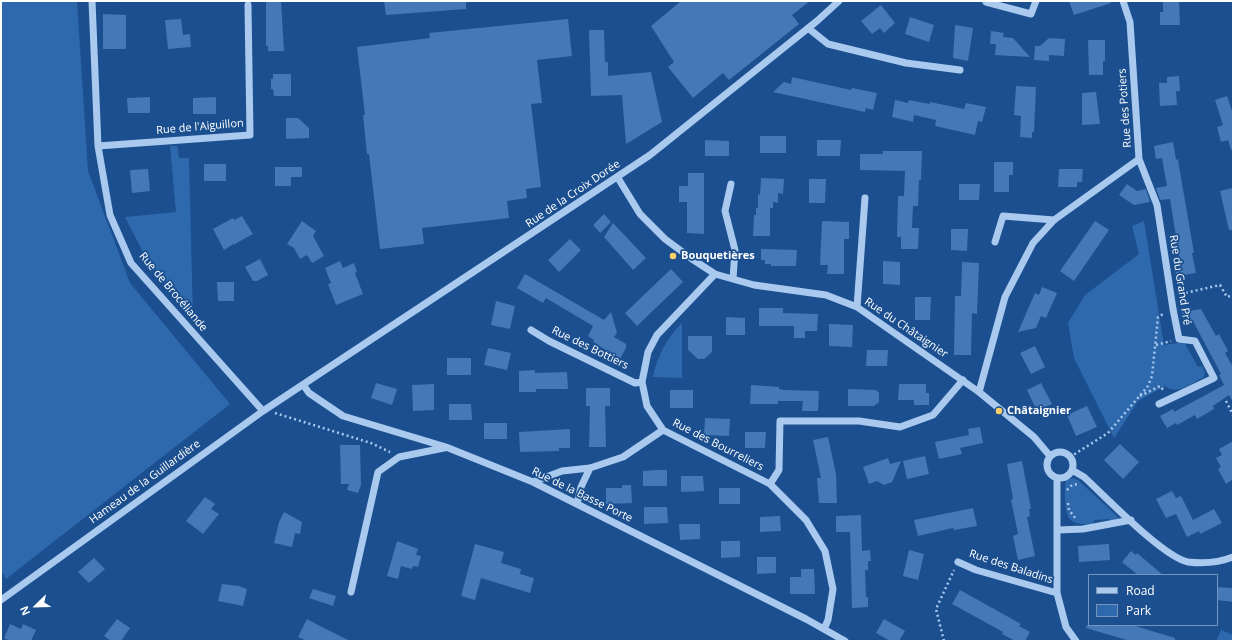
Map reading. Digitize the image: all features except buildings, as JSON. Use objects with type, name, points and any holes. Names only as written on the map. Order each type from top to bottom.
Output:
[{"type":"street","name":"Rue de Brocéliande","points":[[92,1],[98,146],[110,215],[131,263],[266,409]]},
{"type":"street","name":"Rue de la Croix Dorée","points":[[304,386],[618,178],[650,155],[808,28],[839,1]]},
{"type":"street","points":[[986,2],[1031,14],[1036,1]]},
{"type":"street","name":"Rue des Potiers","points":[[979,392],[1005,297],[1033,243],[1054,220],[1139,159],[1130,22],[1123,1]]},
{"type":"street","name":"Rue de l'Aiguillon","points":[[98,146],[250,135],[248,5]]},
{"type":"street","points":[[808,28],[828,44],[906,64],[960,70]]},
{"type":"street","name":"Rue du Grand Pré","points":[[1139,159],[1157,205],[1179,339],[1195,341],[1214,378],[1160,404]]},
{"type":"street","name":"Rue du Châtaignier","points":[[618,178],[640,214],[665,239],[716,274],[754,285],[826,295],[857,307],[979,392],[1034,437],[1050,456]]},
{"type":"street","points":[[731,184],[725,212],[735,250],[733,279]]},
{"type":"street","points":[[857,307],[864,198]]},
{"type":"street","points":[[995,242],[1003,216],[1054,220]]},
{"type":"street","points":[[663,430],[646,406],[642,382],[648,352],[657,335],[716,274]]},
{"type":"street","name":"Rue des Bottiers","points":[[531,330],[549,341],[635,383],[642,382]]},
{"type":"street","points":[[770,484],[779,470],[780,421],[859,421],[900,427],[933,415],[963,380]]},
{"type":"street","name":"Hameau de la Guillardière","points":[[1,600],[266,409],[304,386]]},
{"type":"street","name":"Rue de la Basse Porte","points":[[304,386],[309,393],[343,416],[446,447],[533,482],[845,641]]},
{"type":"street","name":"Rue des Bourreliers","points":[[533,482],[562,471],[590,468],[623,457],[663,430],[770,484],[790,502],[806,520],[825,550],[834,589],[828,620],[824,629]]},
{"type":"street","points":[[351,592],[378,472],[399,457],[446,447]]},
{"type":"street","points":[[1058,452],[1062,452],[1070,457],[1072,461],[1072,470],[1066,477],[1057,478],[1052,476],[1046,466],[1050,456],[1058,452]]},
{"type":"street","points":[[577,504],[581,487],[590,468]]},
{"type":"street","points":[[1072,470],[1084,477],[1162,548],[1187,562],[1218,563],[1233,557]]},
{"type":"street","points":[[1057,478],[1057,593],[1066,627],[1076,641]]},
{"type":"street","points":[[1058,530],[1083,529],[1131,520]]},
{"type":"street","name":"Rue des Baladins","points":[[958,562],[976,570],[1051,593],[1057,593]]},
{"type":"path","points":[[1171,296],[1220,285],[1227,297],[1233,295]]},
{"type":"path","points":[[1070,457],[1108,433],[1148,386],[1152,376],[1158,317],[1173,309]]},
{"type":"path","points":[[1156,345],[1179,339]]},
{"type":"path","points":[[1139,397],[1160,386],[1172,398]]},
{"type":"path","points":[[1226,401],[1233,415]]},
{"type":"path","points":[[266,409],[271,412],[371,442],[399,457]]},
{"type":"path","points":[[1083,529],[1082,521],[1073,517],[1069,510],[1067,491],[1072,485],[1079,484],[1084,477]]},
{"type":"path","points":[[944,641],[936,609],[958,562]]},
{"type":"green space","points":[[1,1],[77,1],[88,171],[130,283],[230,404],[6,579],[1,570]]},
{"type":"green space","points":[[170,146],[177,146],[179,158],[189,158],[193,319],[148,262],[125,217],[176,212]]},
{"type":"green space","points":[[1144,221],[1164,345],[1184,342],[1198,367],[1202,366],[1205,372],[1204,377],[1184,388],[1174,390],[1165,386],[1138,401],[1114,438],[1074,358],[1068,323],[1085,295],[1139,254],[1132,226]]},
{"type":"green space","points":[[682,323],[682,378],[653,377],[663,348]]},
{"type":"green space","points":[[1073,478],[1078,480],[1118,517],[1118,521],[1113,523],[1109,519],[1095,520],[1092,524],[1084,524],[1076,523],[1071,520],[1067,513],[1065,489],[1066,480]]},
{"type":"green space","points":[[1221,630],[1233,635],[1233,641],[1216,641]]},
{"type":"place","name":"Bouquetières","points":[[673,256]]},
{"type":"place","name":"Châtaignier","points":[[999,411]]}]
